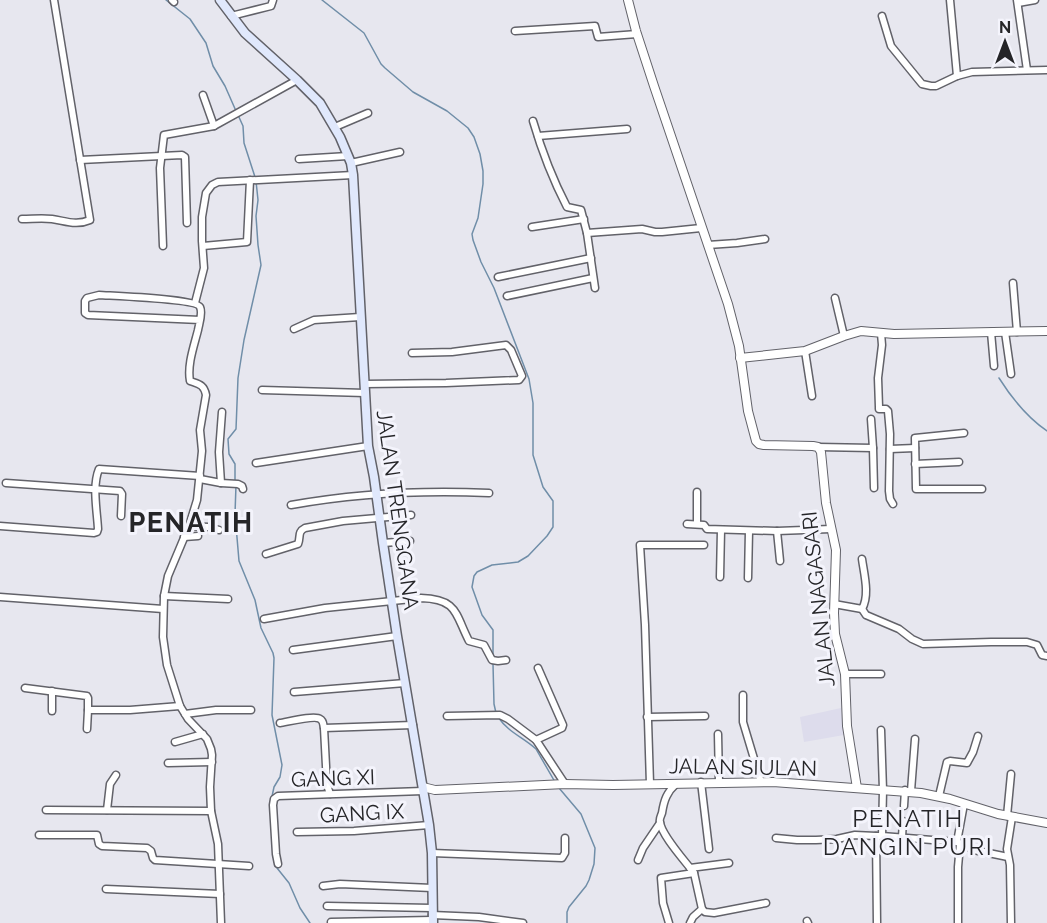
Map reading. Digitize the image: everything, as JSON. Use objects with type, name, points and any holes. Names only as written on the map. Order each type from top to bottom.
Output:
[{"type":"main road","name":"JALAN TRENGGANA","points":[[220,0],[252,40],[315,97],[335,127],[349,159],[353,175],[368,446],[429,825],[432,853],[432,916]]},
{"type":"street","points":[[22,219],[49,219],[72,223],[89,221],[54,0]]},
{"type":"street","points":[[231,16],[271,6],[273,0]]},
{"type":"street","points":[[628,0],[637,34],[728,304],[740,358],[748,411],[757,443],[818,447],[873,447]]},
{"type":"street","points":[[950,0],[957,76]]},
{"type":"street","points":[[1027,70],[1017,2],[1035,0]]},
{"type":"street","points":[[882,16],[891,46],[922,84],[936,86],[972,72],[1047,69]]},
{"type":"street","points":[[515,31],[595,26],[598,38],[637,34]]},
{"type":"street","points":[[163,246],[161,156],[164,135],[214,126],[297,80]]},
{"type":"street","points":[[203,95],[214,126]]},
{"type":"street","points":[[335,127],[368,113]]},
{"type":"street","points":[[533,121],[552,178],[567,207],[581,210],[587,233],[595,288]]},
{"type":"street","points":[[537,136],[627,129]]},
{"type":"street","points":[[299,159],[349,159],[400,152]]},
{"type":"street","points":[[80,160],[182,155],[187,223]]},
{"type":"street","points":[[195,303],[204,268],[202,217],[208,189],[218,182],[353,175]]},
{"type":"street","points":[[203,246],[247,242],[250,180]]},
{"type":"street","points":[[532,227],[584,219]]},
{"type":"street","points":[[587,233],[642,229],[662,232],[701,228]]},
{"type":"street","points":[[708,245],[765,239]]},
{"type":"street","points":[[498,277],[591,258]]},
{"type":"street","points":[[507,296],[593,278]]},
{"type":"street","points":[[1013,283],[1017,332]]},
{"type":"street","points":[[200,320],[88,315],[85,313],[85,301],[87,298],[99,295],[195,303],[201,309],[200,320],[192,353],[189,379],[202,386],[206,395],[200,430],[202,448],[200,478],[189,526],[169,572],[164,596],[163,637],[164,651],[180,706],[209,743],[212,755],[211,811],[218,844],[221,923]]},
{"type":"street","points":[[834,298],[844,336]]},
{"type":"street","points":[[294,329],[311,321],[360,317]]},
{"type":"street","points":[[740,358],[805,351],[861,331],[915,334],[1047,331]]},
{"type":"street","points":[[991,332],[994,366]]},
{"type":"street","points":[[1005,332],[1011,374]]},
{"type":"street","points":[[880,333],[879,409],[888,411],[889,491],[893,504]]},
{"type":"street","points":[[262,390],[365,389],[519,380],[522,376],[506,345],[452,352],[412,353]]},
{"type":"street","points":[[805,351],[812,396]]},
{"type":"street","points":[[221,483],[219,452],[222,412]]},
{"type":"street","points":[[870,419],[874,488]]},
{"type":"street","points":[[964,433],[915,438],[916,489],[982,489]]},
{"type":"street","points":[[256,463],[368,446]]},
{"type":"street","name":"JALAN NAGASARI","points":[[818,447],[835,546],[835,634],[845,674],[847,726],[857,788]]},
{"type":"street","points":[[890,449],[915,448]]},
{"type":"street","points":[[915,464],[959,462]]},
{"type":"street","points":[[0,526],[97,532],[97,472],[102,468],[200,478],[237,486]]},
{"type":"street","points":[[6,483],[121,492],[121,516]]},
{"type":"street","points":[[291,505],[377,493],[433,491],[489,493]]},
{"type":"street","points":[[697,492],[697,524]]},
{"type":"street","points":[[266,554],[298,544],[301,530],[305,528],[343,521],[411,515]]},
{"type":"street","points":[[687,524],[704,525],[707,529],[749,531],[831,529]]},
{"type":"street","points":[[189,526],[219,530]]},
{"type":"street","points":[[720,577],[722,530]]},
{"type":"street","points":[[748,578],[749,531]]},
{"type":"street","points":[[777,531],[780,561]]},
{"type":"street","points":[[184,537],[198,536]]},
{"type":"street","points":[[383,543],[410,541]]},
{"type":"street","points":[[653,784],[647,717],[640,545],[704,545]]},
{"type":"street","points":[[862,559],[866,596],[862,609]]},
{"type":"street","points":[[164,596],[228,599]]},
{"type":"street","points":[[0,597],[163,609]]},
{"type":"street","points":[[264,620],[325,608],[432,598],[444,602],[456,612],[469,641],[484,645],[492,660],[506,660]]},
{"type":"street","points":[[834,604],[862,609],[866,615],[899,629],[923,644],[1026,642],[1037,645],[1042,655],[1047,657]]},
{"type":"street","points":[[293,650],[397,636]]},
{"type":"street","points":[[536,740],[562,728],[563,725],[538,668]]},
{"type":"street","points":[[845,674],[880,674]]},
{"type":"street","points":[[294,692],[405,683]]},
{"type":"street","points":[[25,688],[87,696],[87,729]]},
{"type":"street","points":[[51,691],[52,711]]},
{"type":"street","points":[[743,695],[743,722],[761,782]]},
{"type":"street","points":[[88,710],[130,710],[180,706]]},
{"type":"street","points":[[185,714],[216,710],[251,710]]},
{"type":"street","points":[[447,716],[495,715],[508,719],[536,740],[560,784]]},
{"type":"street","points":[[647,717],[705,716]]},
{"type":"street","points":[[280,723],[317,718],[322,721],[327,785],[330,794]]},
{"type":"street","points":[[324,728],[413,725]]},
{"type":"street","points":[[877,923],[879,836],[883,790],[880,730]]},
{"type":"street","points":[[175,742],[203,734]]},
{"type":"street","points":[[718,734],[719,782]]},
{"type":"street","points":[[939,796],[947,762],[969,762],[978,736]]},
{"type":"street","points":[[904,806],[915,740]]},
{"type":"street","points":[[168,763],[212,762]]},
{"type":"street","points":[[1011,774],[1008,840],[1011,923]]},
{"type":"street","points":[[107,810],[110,784],[116,775]]},
{"type":"street","points":[[702,782],[709,849]]},
{"type":"street","name":"JALAN SIULAN","points":[[423,791],[560,784],[761,782],[908,791],[939,796],[1010,816],[1047,823]]},
{"type":"street","points":[[638,860],[643,848],[660,823],[664,800],[673,784]]},
{"type":"street","name":"GANG XI","points":[[278,864],[273,809],[274,799],[278,796],[423,791]]},
{"type":"street","points":[[958,923],[959,843],[964,804]]},
{"type":"street","points":[[46,810],[211,811]]},
{"type":"street","points":[[902,837],[903,821]]},
{"type":"street","points":[[660,823],[678,855],[692,870],[702,909],[705,912],[714,913],[766,903]]},
{"type":"street","name":"GANG IX","points":[[297,832],[354,831],[429,825]]},
{"type":"street","points":[[39,835],[97,836],[102,846],[147,848],[152,851],[155,860],[249,866]]},
{"type":"street","points":[[776,838],[816,840],[855,835],[902,837],[959,843],[974,850],[1008,857]]},
{"type":"street","points":[[432,853],[562,858],[565,853],[565,838]]},
{"type":"street","points":[[669,923],[663,903],[661,878],[729,863]]},
{"type":"street","points":[[322,886],[432,888]]},
{"type":"street","points":[[106,888],[220,894]]},
{"type":"street","points":[[327,906],[432,916],[479,917],[522,923]]},
{"type":"street","points":[[690,923],[702,909]]},
{"type":"street","points":[[331,922],[377,922],[432,916]]},
{"type":"shaded area","points":[[841,708],[844,735],[804,742],[800,717]]},
{"type":"waterway","points":[[166,0],[190,19],[206,43],[213,66],[236,111]]},
{"type":"waterway","points":[[322,0],[364,33],[385,68],[413,92],[447,111],[468,128],[480,154],[483,184],[478,218],[472,234],[473,240],[529,379],[533,403],[533,455],[543,487],[553,501],[553,527],[528,556],[518,562],[492,565],[477,572],[474,576],[472,587],[482,615],[493,630],[493,656]]},
{"type":"waterway","points":[[238,115],[243,126],[244,143],[255,177]]},
{"type":"waterway","points":[[235,480],[235,464],[229,454],[228,439],[236,429],[238,378],[261,265],[256,216],[258,200],[256,181]]},
{"type":"waterway","points":[[999,378],[1020,407],[1047,431]]},
{"type":"waterway","points":[[236,485],[235,514],[239,561],[255,600],[261,628],[274,658],[272,715],[282,765],[270,806]]},
{"type":"waterway","points":[[493,664],[496,713]]},
{"type":"waterway","points":[[498,717],[507,727],[536,749],[555,782]]},
{"type":"waterway","points":[[559,788],[581,814],[595,848],[594,864],[589,880],[569,907],[567,923]]},
{"type":"waterway","points":[[277,868],[289,883],[300,908],[310,923]]},
{"type":"district","name":"PENATIH","points":[[191,522]]},
{"type":"district","name":"PENATIH DANGIN PURI","points":[[908,832]]}]
